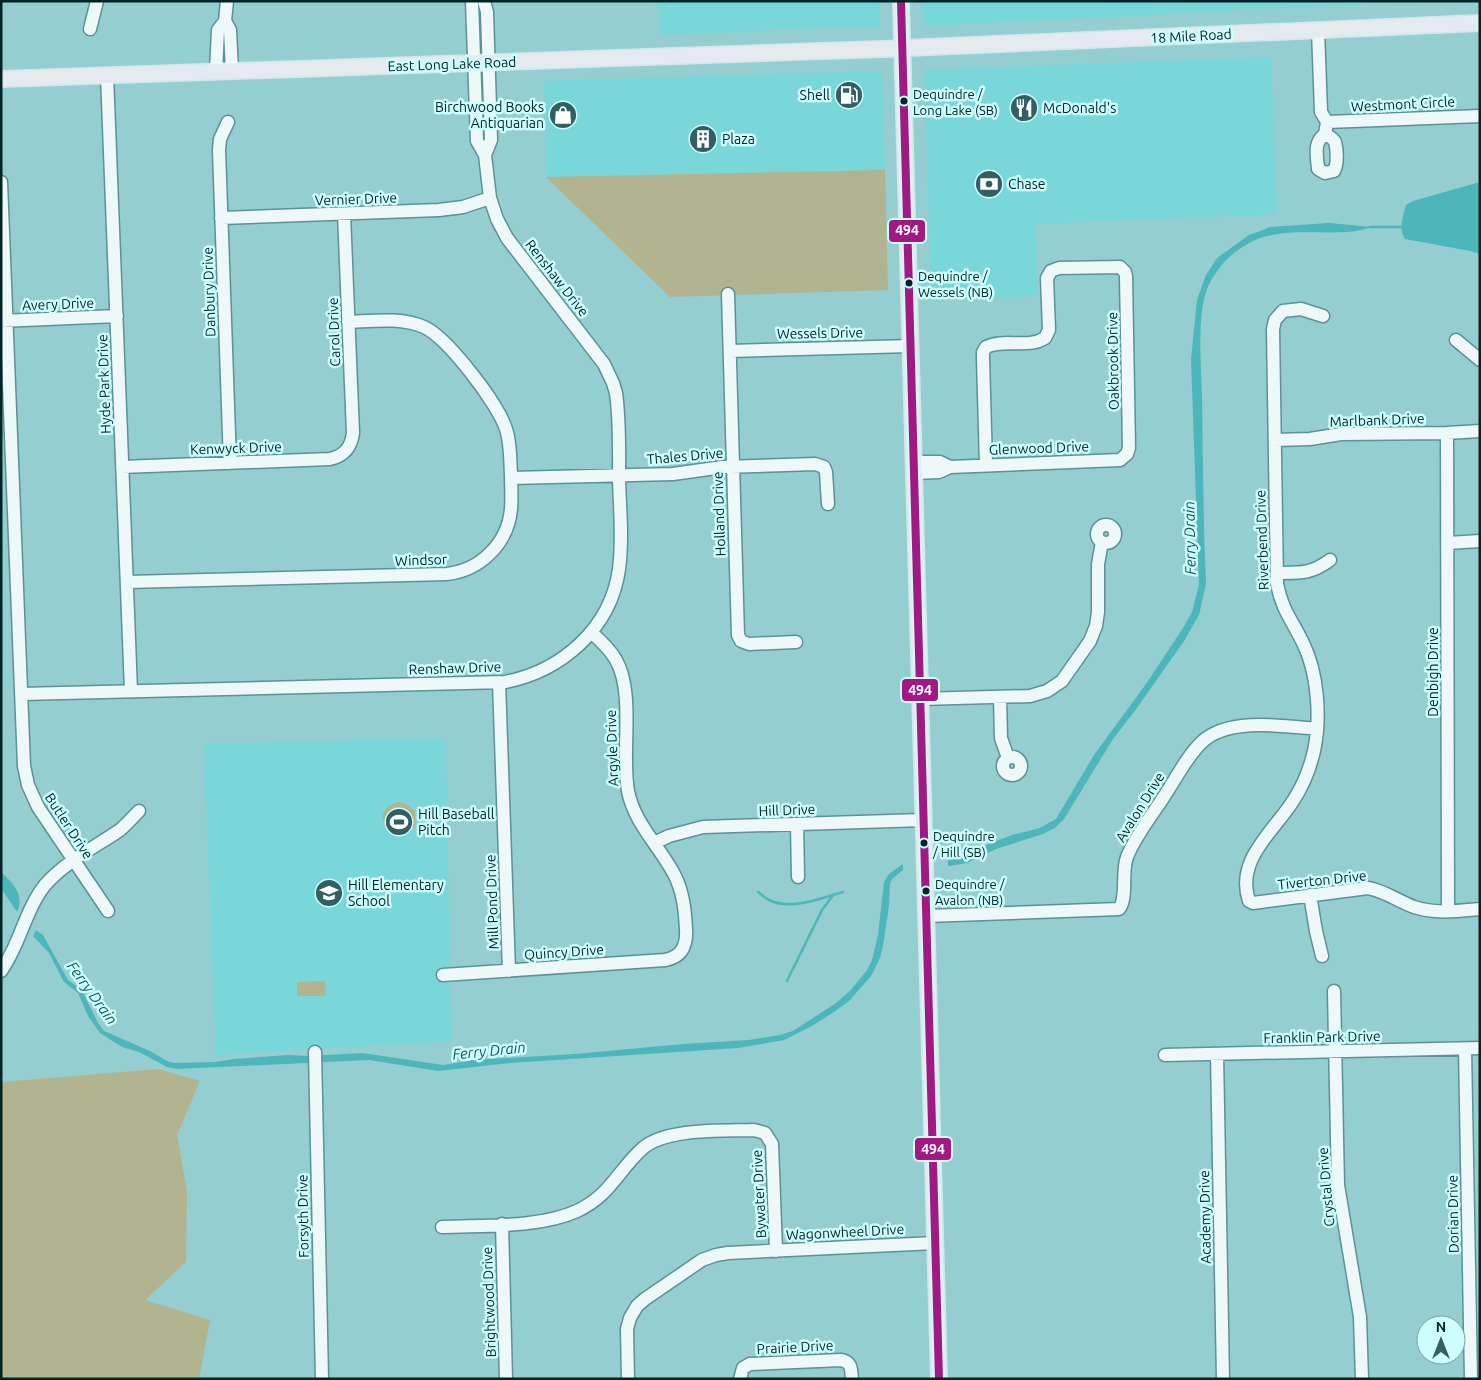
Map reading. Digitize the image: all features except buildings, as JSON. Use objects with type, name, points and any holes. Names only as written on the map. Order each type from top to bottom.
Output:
[{"type":"main road","points":[[901,1],[939,1379]]},
{"type":"main road","name":"18 Mile Road","points":[[902,48],[1480,23]]},
{"type":"main road","name":"East Long Lake Road","points":[[1,79],[902,48]]},
{"type":"street","points":[[90,29],[97,1]]},
{"type":"street","points":[[227,1],[226,21],[230,30],[232,71]]},
{"type":"street","name":"Renshaw Drive","points":[[472,1],[481,63]]},
{"type":"street","name":"Renshaw Drive","points":[[21,694],[499,682],[523,677],[548,668],[577,647],[601,618],[610,601],[619,571],[621,544],[617,400],[613,383],[599,356],[507,238],[497,219],[490,198],[485,155],[477,141],[481,63],[487,12],[484,1]]},
{"type":"street","points":[[216,71],[218,30],[226,21]]},
{"type":"street","name":"Westmont Circle","points":[[1318,30],[1321,112],[1326,128],[1480,116]]},
{"type":"street","name":"Hyde Park Drive","points":[[108,75],[131,692]]},
{"type":"street","name":"Danbury Drive","points":[[228,122],[220,139],[219,150],[230,463]]},
{"type":"street","name":"Butler Drive","points":[[1,182],[4,321],[23,756],[28,785],[38,807],[108,911]]},
{"type":"street","name":"Vernier Drive","points":[[221,218],[439,210],[463,207],[490,198]]},
{"type":"street","name":"Carol Drive","points":[[344,214],[353,434],[349,448]]},
{"type":"street","name":"Oakbrook Drive","points":[[986,465],[983,352],[986,347],[996,343],[1036,342],[1045,338],[1049,330],[1047,278],[1051,271],[1059,268],[1116,266],[1122,269],[1126,276],[1129,448],[1127,454]]},
{"type":"street","name":"Holland Drive","points":[[728,294],[737,631],[741,641],[749,644],[796,642]]},
{"type":"street","name":"Riverbend Drive","points":[[1253,903],[1249,900],[1246,892],[1250,863],[1256,850],[1288,809],[1300,790],[1311,760],[1317,730],[1317,699],[1312,670],[1304,644],[1282,605],[1277,584],[1273,329],[1275,320],[1283,311],[1290,309],[1311,311],[1323,316]]},
{"type":"street","name":"Avery Drive","points":[[4,321],[117,316]]},
{"type":"street","name":"Windsor","points":[[127,582],[437,575],[461,572],[485,559],[501,540],[510,518],[510,444],[506,429],[495,405],[444,341],[432,332],[413,323],[388,321],[348,322]]},
{"type":"street","points":[[1456,340],[1480,360]]},
{"type":"street","name":"Wessels Drive","points":[[730,351],[911,346]]},
{"type":"street","name":"Marlbank Drive","points":[[1274,440],[1302,440],[1340,434],[1447,434],[1480,430]]},
{"type":"street","name":"Denbigh Drive","points":[[1447,434],[1448,911]]},
{"type":"street","name":"Kenwyck Drive","points":[[122,467],[330,459],[337,458],[349,448]]},
{"type":"street","name":"Glenwood Drive","points":[[914,468],[939,472],[950,467],[1120,460],[1127,454]]},
{"type":"street","name":"Thales Drive","points":[[511,478],[680,473],[715,468],[820,465],[824,467],[826,472],[828,504]]},
{"type":"street","points":[[1448,542],[1480,541]]},
{"type":"street","points":[[920,699],[1030,696],[1048,691],[1062,681],[1090,641],[1096,626],[1098,612],[1098,564],[1102,542]]},
{"type":"street","points":[[1277,573],[1309,572],[1330,560]]},
{"type":"street","name":"Argyle Drive","points":[[591,632],[613,654],[622,676],[625,700],[628,792],[635,811],[674,873],[680,887],[686,928],[686,940],[683,949]]},
{"type":"street","name":"Mill Pond Drive","points":[[499,682],[510,971]]},
{"type":"street","points":[[1000,697],[1001,738],[1008,758]]},
{"type":"street","name":"Avalon Drive","points":[[926,916],[1120,909],[1124,899],[1123,871],[1128,853],[1186,762],[1203,741],[1222,730],[1238,727],[1280,726],[1317,730]]},
{"type":"street","points":[[1,971],[9,959],[31,908],[41,891],[52,878],[122,828],[139,811]]},
{"type":"street","name":"Hill Drive","points":[[654,843],[669,836],[696,828],[923,820]]},
{"type":"street","points":[[797,824],[798,877]]},
{"type":"street","name":"Tiverton Drive","points":[[1253,903],[1368,888],[1424,910],[1480,909]]},
{"type":"street","points":[[1310,895],[1322,956]]},
{"type":"street","name":"Quincy Drive","points":[[443,975],[665,960],[674,958],[683,949]]},
{"type":"street","name":"Crystal Drive","points":[[1334,991],[1338,1185],[1360,1316],[1362,1379]]},
{"type":"street","name":"Franklin Park Drive","points":[[1165,1055],[1480,1048]]},
{"type":"street","name":"Dorian Drive","points":[[1465,1049],[1471,1379]]},
{"type":"street","name":"Academy Drive","points":[[1217,1054],[1223,1379]]},
{"type":"street","name":"Forsyth Drive","points":[[315,1057],[322,1379]]},
{"type":"street","name":"Bywater Drive","points":[[442,1227],[549,1220],[587,1206],[613,1184],[644,1147],[661,1138],[681,1134],[758,1130],[768,1135],[772,1144],[776,1251]]},
{"type":"street","name":"Brightwood Drive","points":[[502,1224],[506,1379]]},
{"type":"street","name":"Wagonwheel Drive","points":[[628,1379],[627,1329],[630,1318],[641,1302],[709,1257],[728,1253],[935,1243]]},
{"type":"street","name":"Prairie Drive","points":[[741,1373],[750,1364],[841,1360],[849,1362],[852,1379]]},
{"type":"shaded area","points":[[658,1],[879,1],[880,28],[821,28],[660,35]]},
{"type":"shaded area","points":[[922,1],[1383,1],[1383,3],[924,26]]},
{"type":"shaded area","points":[[1271,57],[1277,214],[1036,224],[1038,296],[931,301],[925,70]]},
{"type":"shaded area","points":[[882,71],[885,170],[546,177],[544,81]]},
{"type":"shaded area","points":[[1480,182],[1480,254],[1405,239],[1401,227],[1406,205],[1413,201]]},
{"type":"shaded area","name":"Ferry Drain","points":[[1329,223],[1372,227],[1350,232],[1275,234],[1253,241],[1238,250],[1220,267],[1207,289],[1202,312],[1200,341],[1206,584],[1199,615],[1184,641],[1113,739],[1064,819],[1055,828],[1043,834],[996,849],[967,863],[948,866],[948,860],[957,859],[1012,835],[1040,828],[1056,819],[1094,755],[1146,684],[1183,628],[1192,612],[1199,585],[1191,359],[1197,300],[1206,275],[1217,258],[1249,235],[1269,227]]},
{"type":"shaded area","name":"Hill Elementary School","points":[[446,738],[451,1041],[216,1055],[204,744]]},
{"type":"shaded area","name":"Ferry Drain","points":[[903,864],[903,870],[892,879],[890,884],[889,906],[880,958],[871,976],[849,1001],[812,1026],[784,1040],[738,1048],[510,1063],[438,1071],[369,1060],[177,1069],[167,1067],[139,1052],[122,1047],[100,1033],[88,1016],[78,993],[64,982],[49,953],[33,936],[36,930],[43,935],[68,980],[82,990],[98,1023],[104,1031],[174,1063],[215,1062],[289,1055],[309,1056],[363,1053],[443,1065],[474,1060],[749,1040],[793,1031],[836,1003],[850,991],[867,970],[872,960],[878,935],[884,882],[889,874]]},
{"type":"shaded area","points":[[1,872],[10,880],[19,895],[20,900],[17,912],[1,888]]},
{"type":"green space","points":[[885,170],[888,290],[670,297],[546,177]]},
{"type":"green space","name":"Hill Baseball Pitch","points":[[400,802],[409,806],[414,811],[415,827],[407,834],[390,834],[385,828],[382,815],[389,806]]},
{"type":"green space","points":[[325,981],[326,996],[297,996],[297,982]]},
{"type":"green space","points":[[159,1069],[200,1081],[177,1135],[187,1191],[186,1262],[145,1300],[210,1320],[199,1379],[1,1379],[1,1082]]},
{"type":"waterway","points":[[1370,227],[1401,227]]},
{"type":"waterway","points":[[758,892],[771,901],[789,904],[798,904],[843,892]]},
{"type":"waterway","points":[[787,981],[822,910],[834,894]]},
{"type":"transit line","name":"494","points":[[901,1],[939,1379]]},
{"type":"place","name":"Shell","points":[[849,95]]},
{"type":"place","name":"Dequindre / Long Lake (SB)","points":[[904,101]]},
{"type":"place","name":"McDonald's","points":[[1024,108]]},
{"type":"place","name":"Birchwood Books Antiquarian","points":[[563,115]]},
{"type":"place","name":"Plaza","points":[[703,139]]},
{"type":"place","name":"Chase","points":[[989,184]]},
{"type":"place","name":"Dequindre / Wessels (NB)","points":[[909,283]]},
{"type":"place","name":"Hill Baseball Pitch","points":[[399,822]]},
{"type":"place","name":"Dequindre / Hill (SB)","points":[[924,843]]},
{"type":"place","name":"Dequindre / Avalon (NB)","points":[[926,891]]},
{"type":"place","name":"Hill Elementary School","points":[[329,893]]}]
